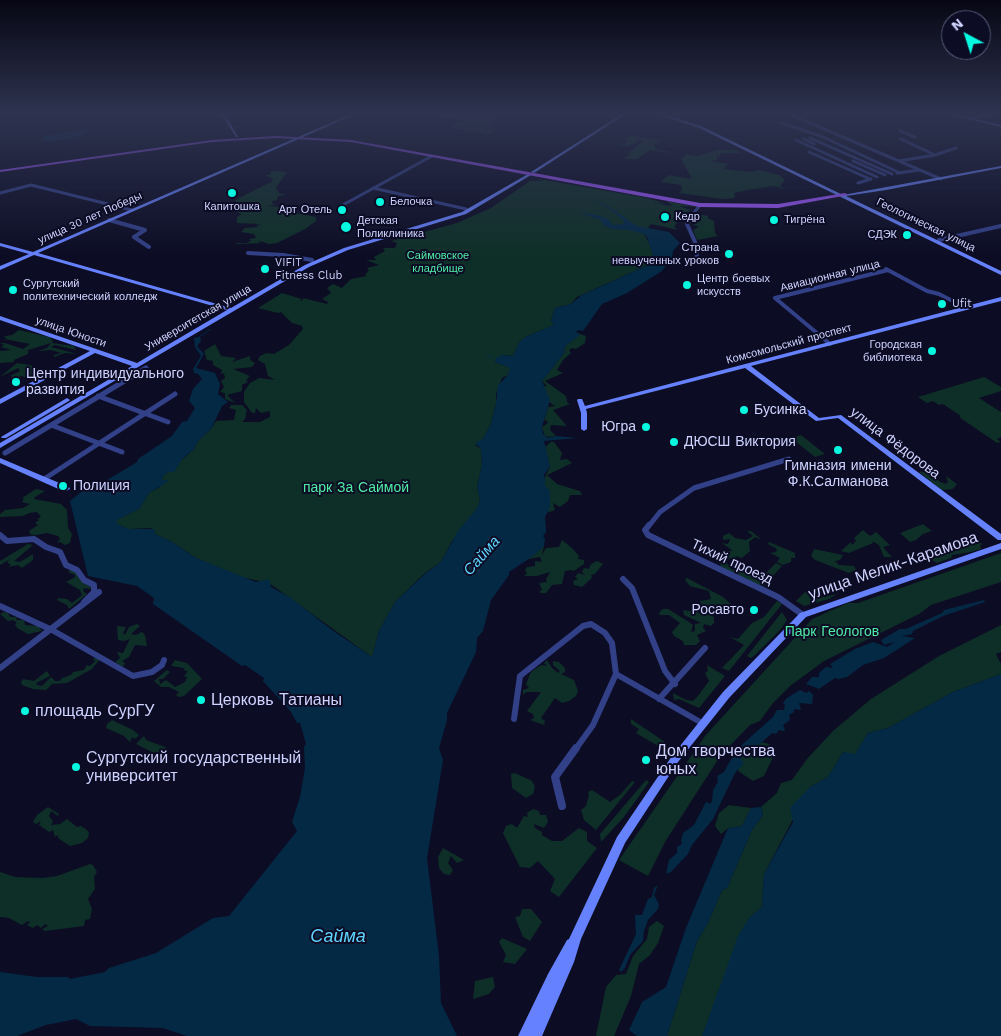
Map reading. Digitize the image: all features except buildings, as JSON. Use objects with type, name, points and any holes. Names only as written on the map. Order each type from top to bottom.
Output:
[{"type":"main road","points":[[0,170],[52,162]]},
{"type":"main road","name":"улица 30 лет Победы","points":[[0,268],[243,162]]},
{"type":"main road","points":[[468,162],[700,205],[778,206],[1001,167]]},
{"type":"main road","points":[[474,162],[667,196],[720,203],[774,202],[841,195]]},
{"type":"main road","name":"Университетская улица","points":[[0,440],[312,260],[352,244],[434,221],[466,209],[544,162]]},
{"type":"main road","name":"Университетская улица","points":[[226,310],[317,261],[346,249],[464,213],[545,162]]},
{"type":"main road","points":[[773,162],[841,195]]},
{"type":"main road","points":[[775,162],[841,195]]},
{"type":"main road","name":"Геологическая улица","points":[[841,195],[1001,271]]},
{"type":"main road","name":"Геологическая улица","points":[[841,195],[1001,271]]},
{"type":"main road","points":[[0,244],[226,310]]},
{"type":"main road","name":"Комсомольский проспект","points":[[949,314],[1001,299]]},
{"type":"main road","name":"Комсомольский проспект","points":[[583,411],[949,314],[1001,302]]},
{"type":"main road","name":"улица Юности","points":[[0,318],[133,364]]},
{"type":"main road","name":"Комсомольский проспект","points":[[749,367],[830,344],[869,336]]},
{"type":"main road","points":[[0,402],[94,351]]},
{"type":"main road","name":"Университетская улица","points":[[0,446],[133,364]]},
{"type":"main road","name":"улица Фёдорова","points":[[749,367],[818,420],[839,416],[1001,538]]},
{"type":"main road","points":[[580,400],[584,429]]},
{"type":"main road","points":[[0,460],[66,489]]},
{"type":"main road","name":"улица Мелик-Карамова","points":[[524,1036],[561,960],[575,938],[621,840],[702,723],[803,615],[1001,546]]},
{"type":"main road","name":"улица Мелик-Карамова","points":[[536,1036],[563,976],[575,938]]},
{"type":"street","points":[[341,206],[420,162]]},
{"type":"street","points":[[832,162],[870,179]]},
{"type":"street","points":[[845,162],[877,177]]},
{"type":"street","points":[[857,162],[885,175]]},
{"type":"street","points":[[865,162],[892,174]]},
{"type":"street","points":[[881,162],[900,173]]},
{"type":"street","points":[[902,162],[940,179]]},
{"type":"street","points":[[858,183],[885,175],[920,170]]},
{"type":"street","points":[[0,193],[31,185],[132,210]]},
{"type":"street","points":[[373,188],[466,209]]},
{"type":"street","points":[[697,257],[695,242],[688,224],[690,216],[700,205]]},
{"type":"street","points":[[109,220],[145,230],[134,237],[149,247]]},
{"type":"street","points":[[939,240],[1001,226]]},
{"type":"street","points":[[248,253],[304,257],[312,260]]},
{"type":"street","name":"Авиационная улица","points":[[830,344],[820,337],[810,324],[775,298],[886,269],[927,292],[939,294],[966,308]]},
{"type":"street","points":[[5,453],[146,368],[133,364]]},
{"type":"street","points":[[44,479],[175,394]]},
{"type":"street","points":[[98,396],[168,422]]},
{"type":"street","points":[[51,425],[122,452]]},
{"type":"street","name":"Тихий проезд","points":[[789,459],[694,488],[660,512],[646,526],[645,530],[648,534],[778,597],[803,615]]},
{"type":"street","points":[[0,535],[7,541]]},
{"type":"street","points":[[0,545],[7,541],[34,540],[60,552],[66,564],[77,570],[84,580],[94,585],[94,592],[84,602],[52,630],[0,668]]},
{"type":"street","points":[[623,579],[632,588],[665,671],[675,684]]},
{"type":"street","points":[[84,602],[99,592]]},
{"type":"street","points":[[0,606],[52,630],[99,656],[125,674],[133,676],[144,675],[162,665],[164,660]]},
{"type":"street","points":[[514,718],[520,676],[583,626],[591,624],[605,633],[612,643],[616,674],[593,724],[555,778],[562,806]]},
{"type":"street","points":[[659,699],[675,684],[705,648]]},
{"type":"street","points":[[616,674],[702,723]]},
{"type":"green space","points":[[683,162],[718,162],[729,164],[723,169],[752,172],[759,170],[779,175],[785,180],[780,186],[785,189],[774,186],[747,190],[734,193],[735,198],[723,199],[679,193],[682,190],[681,185],[661,182],[668,175],[692,179]]},
{"type":"green space","points":[[270,172],[287,172],[276,187],[279,193],[286,195],[278,196],[277,200],[272,201],[273,204],[277,205],[265,206],[282,207],[295,213],[316,217],[316,221],[305,229],[277,243],[269,244],[260,241],[258,242],[262,243],[237,244],[235,243],[246,243],[251,241],[249,239],[256,238],[254,234],[241,232],[245,228],[258,227],[256,225],[262,224],[237,223],[237,217],[242,214],[234,211],[240,210],[242,205],[229,203],[236,202],[235,200],[271,182],[273,179],[265,175],[271,175]]},
{"type":"green space","name":"парк За Саймой","points":[[533,178],[647,198],[666,204],[654,203],[665,205],[673,206],[666,201],[698,207],[679,206],[691,210],[671,220],[679,219],[674,227],[678,230],[651,224],[644,234],[650,245],[655,262],[577,297],[571,304],[555,308],[551,321],[554,325],[525,337],[519,343],[513,356],[502,355],[495,362],[511,368],[508,375],[502,378],[496,394],[491,424],[483,439],[475,445],[481,449],[482,465],[477,487],[480,499],[478,507],[452,541],[441,562],[425,573],[395,602],[379,631],[372,657],[269,583],[241,577],[196,558],[172,542],[155,534],[151,528],[128,529],[117,524],[116,520],[139,509],[149,493],[160,487],[163,480],[162,477],[194,449],[198,441],[211,429],[216,421],[234,420],[236,410],[229,408],[231,405],[242,405],[247,410],[245,419],[242,422],[260,422],[270,417],[270,411],[261,413],[256,408],[255,413],[252,413],[244,402],[244,392],[250,383],[259,378],[275,380],[268,376],[265,364],[258,360],[260,356],[267,353],[274,354],[289,345],[303,329],[302,326],[292,323],[281,312],[258,308],[282,293],[302,299],[299,301],[303,300],[303,298],[327,304],[328,302],[322,299],[331,293],[327,288],[333,284],[342,288],[351,279],[367,276],[365,275],[369,270],[367,268],[379,265],[366,260],[376,260],[374,257],[385,251],[383,248],[395,248],[397,243],[391,241],[457,223],[491,208],[530,181],[545,181]]},
{"type":"green space","points":[[694,213],[708,216],[708,218],[714,221],[715,233],[718,236],[697,240],[693,230],[699,227],[690,223]]},
{"type":"green space","points":[[19,330],[49,337],[53,341],[52,343],[74,346],[76,350],[55,345],[51,347],[77,354],[65,353],[54,357],[54,355],[61,353],[51,350],[38,351],[47,348],[51,343],[28,350],[28,354],[14,360],[14,362],[0,363],[0,351],[11,350],[1,347],[4,345],[0,343],[23,349],[30,344],[4,339],[7,338],[5,336],[12,335]]},
{"type":"green space","points":[[580,334],[586,336],[585,343],[576,349],[572,348],[569,350],[571,353],[563,360],[557,370],[563,373],[545,381],[566,396],[567,402],[570,404],[553,410],[567,426],[551,425],[550,430],[556,436],[545,437],[542,427],[548,423],[546,420],[544,421],[548,407],[555,406],[549,402],[543,386],[547,386],[542,381],[564,353],[565,346]]},
{"type":"green space","points":[[215,344],[221,356],[236,358],[232,362],[250,356],[250,360],[255,363],[252,367],[233,369],[250,376],[246,380],[248,382],[242,385],[242,391],[227,395],[235,403],[225,399],[225,393],[220,392],[224,387],[221,381],[225,378],[224,373],[221,374],[222,370],[213,365],[213,361],[207,360],[204,351]]},
{"type":"green space","points":[[17,363],[30,365],[46,372],[30,380],[22,376],[15,378],[10,376],[20,371],[18,368],[0,377]]},
{"type":"green space","points":[[984,377],[1001,387],[1001,391],[979,398],[1001,412],[1001,437],[997,439],[1001,442],[997,443],[943,404],[939,405],[933,401],[927,403],[918,397]]},
{"type":"green space","points":[[801,435],[825,454],[815,457],[791,438]]},
{"type":"green space","points":[[554,442],[562,453],[560,460],[567,459],[572,463],[547,475],[557,484],[580,491],[582,495],[570,495],[568,501],[560,507],[553,503],[555,510],[548,512],[550,500],[543,482],[550,466],[545,447]]},
{"type":"green space","points":[[935,470],[934,476],[940,482],[946,484],[948,482],[946,476],[957,484],[953,489],[942,490],[919,472]]},
{"type":"green space","points":[[36,489],[45,491],[34,499],[61,504],[67,510],[68,528],[72,534],[70,543],[65,545],[60,542],[57,543],[60,539],[58,536],[47,533],[31,536],[35,534],[31,535],[29,531],[38,525],[35,523],[41,517],[37,512],[23,516],[0,517],[0,514],[5,510],[23,508],[30,504],[22,502],[24,498],[22,498]]},
{"type":"green space","points":[[923,524],[932,531],[923,534],[916,540],[910,542],[900,533]]},
{"type":"green space","points":[[863,530],[870,536],[876,532],[890,545],[883,547],[892,557],[884,557],[879,545],[872,541],[873,543],[849,553],[841,551],[851,542],[852,545],[856,541],[854,538]]},
{"type":"green space","points":[[747,531],[751,531],[762,540],[755,537],[749,542],[750,551],[742,558],[735,556],[737,559],[730,558],[726,562],[732,570],[734,569],[732,564],[759,580],[776,563],[782,566],[763,587],[720,567],[722,558],[728,554],[722,551],[733,551],[722,543],[728,544],[730,539],[723,540],[723,536],[729,533],[735,538],[746,540],[753,536]]},
{"type":"green space","points":[[562,540],[579,556],[578,559],[584,560],[584,564],[574,571],[565,571],[562,584],[552,585],[546,593],[541,593],[539,592],[542,590],[539,583],[547,582],[546,579],[550,572],[537,576],[524,576],[527,573],[525,570],[527,567],[535,566],[535,561],[542,562],[540,557],[528,559],[544,546],[542,555],[546,548],[559,547]]},
{"type":"green space","points":[[769,542],[795,553],[795,558],[791,558],[791,562],[783,565],[777,562],[780,558],[770,553],[776,552],[777,549],[768,544]]},
{"type":"green space","points":[[978,542],[983,544],[980,545],[981,549],[952,555],[951,558],[937,563],[928,558],[956,550],[963,544]]},
{"type":"green space","points":[[28,544],[33,545],[14,561],[20,562],[33,554],[33,560],[22,568],[18,565],[8,567],[11,565],[7,562],[10,559],[0,565],[0,561]]},
{"type":"green space","points":[[814,549],[843,555],[840,560],[835,561],[839,565],[854,566],[856,570],[849,573],[815,560],[811,556]]},
{"type":"green space","name":"Парк Геологов","points":[[1001,553],[1001,582],[931,605],[919,614],[824,661],[790,686],[773,703],[760,721],[750,725],[721,755],[665,842],[648,876],[619,860],[705,736],[812,619],[848,603],[858,603]]},
{"type":"green space","points":[[597,561],[603,564],[595,574],[591,575],[592,578],[582,587],[574,585],[573,581],[578,579],[575,577],[578,573],[585,575],[582,572],[584,568],[589,569],[591,564]]},
{"type":"green space","points":[[70,570],[74,571],[85,584],[91,587],[90,589],[84,588],[83,591],[87,594],[69,609],[67,605],[57,600],[58,598],[67,599],[72,603],[82,595],[80,590],[66,582],[75,577],[75,575],[68,572]]},
{"type":"green space","points":[[687,578],[723,597],[731,604],[727,609],[728,612],[721,615],[701,605],[700,601],[711,599],[709,591],[690,586],[685,580]]},
{"type":"green space","points":[[806,591],[812,594],[809,598],[814,599],[837,594],[829,599],[804,606],[796,601]]},
{"type":"green space","points":[[777,601],[782,604],[729,671],[722,668],[744,645],[730,637],[738,639],[752,623],[764,617]]},
{"type":"green space","points":[[663,609],[668,609],[693,625],[691,632],[695,631],[695,624],[701,623],[684,615],[683,610],[707,614],[714,617],[714,623],[711,626],[704,624],[703,628],[706,631],[697,635],[700,641],[696,645],[684,645],[683,641],[674,636],[672,632],[680,623],[669,615],[660,615],[659,613]]},
{"type":"green space","points":[[782,612],[787,620],[780,630],[754,656],[751,658],[747,656]]},
{"type":"green space","points":[[8,613],[10,617],[17,617],[16,620],[24,620],[25,625],[38,626],[42,631],[28,634],[17,628],[15,624],[17,623],[13,620],[8,621],[0,614]]},
{"type":"green space","points":[[137,624],[140,626],[131,634],[136,635],[142,632],[145,635],[147,646],[135,645],[129,657],[122,661],[125,663],[123,667],[116,663],[120,658],[117,652],[123,653],[130,639],[118,640],[117,626],[126,627],[123,633],[125,635],[129,627]]},
{"type":"green space","points":[[1001,625],[1001,652],[996,654],[1001,664],[1001,674],[953,692],[888,728],[868,733],[855,755],[843,752],[828,777],[810,787],[764,874],[762,907],[749,918],[702,1036],[667,1036],[697,941],[708,923],[722,890],[727,888],[752,830],[763,815],[761,807],[777,793],[781,783],[792,780],[807,759],[833,731],[871,699],[939,656]]},
{"type":"green space","points":[[94,658],[100,659],[92,669],[67,683],[52,684],[46,690],[33,689],[22,685],[23,679],[34,681],[47,671],[50,676],[36,683],[37,685],[42,686],[51,677],[55,681],[60,681],[73,672],[84,670],[87,665],[90,666],[95,661]]},
{"type":"green space","points":[[175,660],[187,663],[202,679],[184,696],[179,697],[176,695],[179,692],[169,687],[161,687],[154,681],[167,670],[170,672],[163,679],[159,679],[160,684],[166,680],[175,687],[185,682],[187,677],[184,676],[188,671],[185,671],[184,668],[171,666]]},
{"type":"green space","points":[[547,660],[558,673],[560,671],[553,665],[553,661],[559,662],[565,668],[565,672],[561,674],[574,680],[578,691],[576,696],[569,701],[562,703],[555,698],[541,718],[545,721],[544,725],[530,720],[534,718],[533,714],[527,711],[541,692],[526,692],[523,695],[523,690],[529,688],[526,684],[531,672],[541,665],[547,666],[544,663]]},
{"type":"green space","points":[[707,665],[725,676],[699,708],[679,699],[674,700],[673,693],[686,700],[693,701],[698,696],[709,681],[705,673],[708,671]]},
{"type":"green space","points":[[631,719],[665,742],[667,746],[663,749],[636,733],[639,729],[631,724]]},
{"type":"green space","points":[[112,720],[139,735],[135,739],[133,737],[130,740],[132,742],[129,741],[124,736],[106,728],[107,724]]},
{"type":"green space","points":[[144,736],[146,740],[165,747],[168,751],[166,754],[169,756],[162,759],[158,753],[136,744]]},
{"type":"green space","points":[[762,742],[769,744],[773,757],[764,776],[753,781],[738,771],[740,759],[744,749]]},
{"type":"green space","points":[[515,773],[532,781],[535,787],[533,794],[526,798],[512,788],[511,774]]},
{"type":"green space","points":[[646,780],[649,782],[624,817],[601,842],[600,834]]},
{"type":"green space","points":[[632,781],[635,782],[596,830],[584,820],[581,810],[586,806],[588,792],[592,790],[610,802],[620,795]]},
{"type":"green space","points":[[729,805],[751,808],[742,826],[728,828],[721,834],[715,826],[719,813]]},
{"type":"green space","points":[[48,807],[59,814],[58,816],[51,811],[49,816],[53,821],[51,825],[60,824],[67,819],[77,827],[81,826],[87,830],[89,833],[88,838],[82,843],[70,846],[58,838],[58,835],[55,837],[53,830],[49,832],[39,825],[41,821],[36,824],[33,822],[37,815]]},
{"type":"green space","points":[[533,809],[539,811],[540,815],[546,815],[548,822],[544,828],[534,824],[535,828],[542,832],[542,835],[552,841],[562,841],[579,828],[587,832],[587,841],[597,848],[559,897],[550,891],[555,879],[538,861],[530,868],[520,867],[503,833],[506,826],[512,824],[517,828],[524,816],[528,817],[527,813]]},
{"type":"green space","points":[[443,848],[464,860],[457,863],[451,856],[448,863],[453,870],[450,875],[444,874],[439,868],[438,857]]},
{"type":"green space","points":[[90,864],[93,865],[97,872],[94,877],[95,889],[88,899],[92,909],[90,919],[85,920],[84,926],[45,931],[42,929],[48,926],[45,924],[41,928],[37,925],[33,928],[27,925],[30,922],[28,921],[22,925],[9,918],[0,917],[0,872],[15,877],[43,878],[57,876]]},
{"type":"green space","points":[[522,909],[531,909],[542,922],[530,941],[523,937],[515,917],[520,916]]},
{"type":"green space","points":[[657,921],[664,926],[658,943],[650,955],[639,964],[631,996],[614,1036],[596,1036],[606,987],[616,975],[626,974],[633,956],[647,939],[649,927]]},
{"type":"green space","points":[[502,938],[527,949],[515,964],[503,962],[506,955],[499,942]]},
{"type":"green space","points":[[493,977],[495,987],[489,994],[473,999],[475,981]]},
{"type":"water","name":"Сайма","points":[[591,198],[608,206],[637,226],[669,232],[680,243],[673,251],[672,258],[662,271],[627,293],[602,304],[583,331],[578,330],[576,332],[580,334],[579,336],[565,346],[564,353],[542,381],[550,400],[542,427],[543,434],[547,438],[556,436],[577,438],[544,441],[550,466],[544,475],[546,483],[543,483],[550,491],[550,508],[545,517],[546,532],[543,536],[545,539],[544,546],[509,572],[509,575],[491,600],[483,631],[477,638],[476,652],[447,713],[447,720],[439,748],[443,760],[427,858],[439,956],[441,1003],[457,1036],[187,1036],[163,1028],[90,1026],[76,1019],[46,1025],[17,1036],[0,1036],[0,972],[37,977],[68,977],[70,979],[105,972],[109,968],[156,953],[213,918],[229,916],[297,831],[292,822],[300,797],[305,768],[304,747],[306,744],[300,723],[297,723],[291,712],[263,681],[264,678],[245,665],[242,666],[153,604],[154,598],[137,586],[88,576],[70,501],[86,488],[99,485],[137,462],[138,459],[172,436],[182,422],[187,421],[195,408],[189,401],[193,389],[202,379],[198,374],[194,373],[193,369],[201,356],[195,347],[194,338],[200,337],[201,341],[197,346],[204,354],[196,368],[215,373],[220,384],[218,394],[228,402],[222,406],[211,429],[198,441],[194,449],[183,458],[174,472],[168,472],[162,477],[163,480],[168,480],[166,483],[149,493],[139,509],[117,520],[117,524],[128,529],[154,529],[155,534],[172,542],[196,558],[256,582],[269,579],[271,587],[291,598],[332,630],[372,657],[379,631],[395,602],[426,573],[441,562],[458,531],[478,507],[480,499],[477,487],[482,465],[481,449],[475,443],[483,439],[491,424],[498,385],[508,375],[510,368],[495,362],[496,358],[502,355],[513,356],[519,343],[525,337],[554,325],[551,321],[555,308],[571,304],[582,295],[655,262],[647,237],[644,234],[629,230],[612,229],[603,225],[601,220],[578,212],[608,219],[613,225],[624,224],[623,220],[610,209]]},
{"type":"water","points":[[984,600],[985,602],[943,616],[913,631],[912,634],[902,636],[915,638],[884,658],[863,665],[847,677],[835,678],[819,689],[806,684],[812,677],[819,677],[819,673],[826,667],[833,668],[830,664],[855,649],[873,642],[887,647],[895,642],[884,645],[881,640],[900,629],[906,629],[942,613],[944,610]]},
{"type":"water","points":[[1001,674],[1001,1036],[702,1036],[738,936],[749,918],[762,907],[764,874],[793,822],[790,808],[810,787],[828,777],[843,752],[855,754],[868,733],[888,728],[953,692]]},
{"type":"water","points":[[800,690],[806,693],[809,691],[813,695],[812,704],[799,703],[801,710],[794,709],[794,712],[789,715],[790,720],[783,725],[785,730],[779,730],[776,734],[772,733],[760,744],[750,746],[749,750],[744,749],[742,753],[745,756],[740,759],[744,763],[735,773],[713,819],[692,845],[688,854],[671,872],[666,874],[669,860],[677,853],[677,847],[682,844],[683,833],[694,825],[706,802],[710,804],[712,801],[713,790],[718,782],[717,776],[724,772],[736,750],[773,717],[777,710],[784,710],[785,705],[783,703],[787,698]]},
{"type":"water","points":[[761,807],[763,815],[752,830],[727,888],[722,890],[708,923],[697,941],[667,1036],[637,1036],[629,1030],[642,1002],[666,987],[686,928],[728,828],[742,826],[751,808]]},
{"type":"water","points":[[658,885],[654,895],[659,904],[658,909],[648,920],[643,941],[630,955],[625,968],[621,972],[619,970],[636,934],[635,915],[642,915],[648,899],[652,897],[654,888]]},
{"type":"waterway","points":[[199,337],[211,329]]},
{"type":"waterway","points":[[487,356],[492,357]]},
{"type":"place","name":"Капитошка","points":[[232,193]]},
{"type":"place","name":"Белочка","points":[[380,202]]},
{"type":"place","name":"Арт Отель","points":[[342,210]]},
{"type":"place","name":"Кедр","points":[[665,217]]},
{"type":"place","name":"Тигрёна","points":[[774,220]]},
{"type":"place","name":"Детская Поликлиника","points":[[346,227]]},
{"type":"place","name":"СДЭК","points":[[907,235]]},
{"type":"place","name":"Страна невыученных уроков","points":[[729,254]]},
{"type":"place","name":"VIFIT Fitness Club","points":[[265,269]]},
{"type":"place","name":"Центр боевых искусств","points":[[687,285]]},
{"type":"place","name":"Сургутский политехнический колледж","points":[[13,290]]},
{"type":"place","name":"Ufit","points":[[942,304]]},
{"type":"place","name":"Городская библиотека","points":[[932,351]]},
{"type":"place","name":"Центр индивидуального развития","points":[[16,382]]},
{"type":"place","name":"Бусинка","points":[[744,410]]},
{"type":"place","name":"Югра","points":[[646,427]]},
{"type":"place","name":"ДЮСШ Виктория","points":[[674,442]]},
{"type":"place","name":"Гимназия имени Ф.К.Салманова","points":[[838,450]]},
{"type":"place","name":"Полиция","points":[[63,486]]},
{"type":"place","name":"Росавто","points":[[754,610]]},
{"type":"place","name":"Церковь Татианы","points":[[201,700]]},
{"type":"place","name":"площадь СурГУ","points":[[25,711]]},
{"type":"place","name":"Дом творчества юных","points":[[646,760]]},
{"type":"place","name":"Сургутский государственный университет","points":[[76,767]]},
{"type":"park label","name":"Саймовское кладбище","points":[[438,262]]}]
